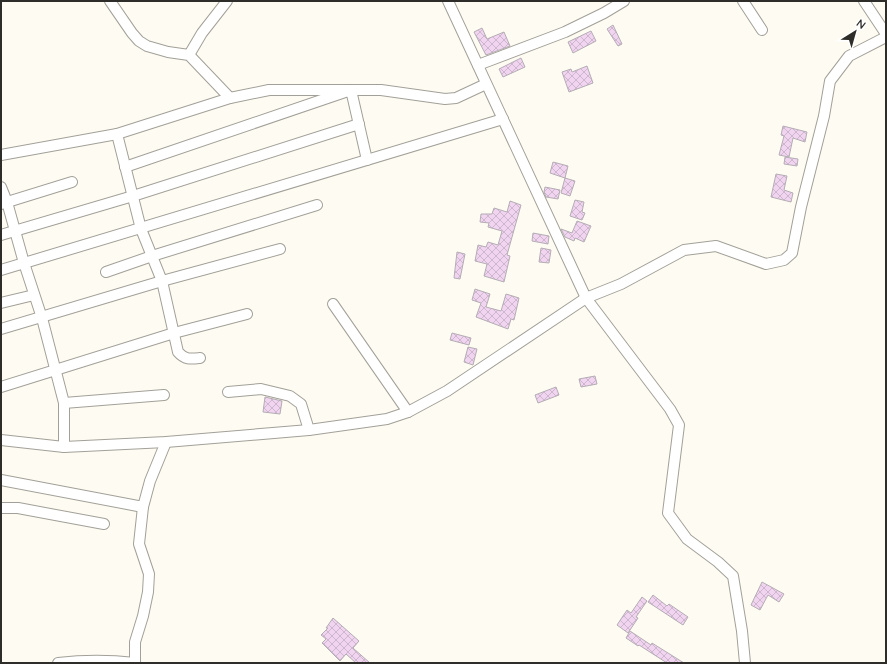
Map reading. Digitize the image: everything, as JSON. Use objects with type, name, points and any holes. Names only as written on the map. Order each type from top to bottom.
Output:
[{"type":"street","points":[[110,1],[132,34],[139,41],[147,46],[168,52],[189,55],[230,98]]},
{"type":"street","points":[[189,55],[202,33],[227,1]]},
{"type":"street","points":[[448,1],[586,298],[670,409],[679,425],[668,513],[686,539],[718,562],[733,576],[742,631],[745,663]]},
{"type":"street","points":[[478,65],[565,32],[604,13],[624,1]]},
{"type":"street","points":[[742,1],[762,30]]},
{"type":"street","points":[[1,440],[64,447],[166,442],[309,430],[387,419],[408,412],[446,391],[586,298],[621,284],[684,250],[716,246],[766,264],[784,260],[792,253],[804,192],[824,116],[830,81],[849,56],[886,36],[864,1]]},
{"type":"street","points":[[1,155],[117,134],[230,98],[270,90],[381,90],[445,99],[456,98],[486,84]]},
{"type":"street","points":[[351,90],[367,160]]},
{"type":"street","points":[[125,167],[351,90]]},
{"type":"street","points":[[1,270],[503,119]]},
{"type":"street","points":[[1,235],[133,196],[359,124]]},
{"type":"street","points":[[117,134],[141,229],[162,281],[178,352],[188,360],[200,358]]},
{"type":"street","points":[[4,203],[72,182]]},
{"type":"street","points":[[1,187],[4,203],[42,318],[64,403],[64,447]]},
{"type":"street","points":[[106,272],[152,256],[317,205]]},
{"type":"street","points":[[1,329],[162,281],[280,249]]},
{"type":"street","points":[[1,303],[34,295]]},
{"type":"street","points":[[333,304],[408,412]]},
{"type":"street","points":[[1,387],[174,334],[246,314]]},
{"type":"street","points":[[228,392],[262,389],[290,396],[301,404],[309,430]]},
{"type":"street","points":[[64,403],[164,395]]},
{"type":"street","points":[[58,663],[106,660],[135,663],[135,642],[143,616],[148,592],[149,574],[139,544],[143,507],[150,481],[166,442]]},
{"type":"street","points":[[1,480],[143,507]]},
{"type":"street","points":[[1,508],[18,508],[104,524]]},
{"type":"building","points":[[613,25],[622,44],[618,46],[607,29]]},
{"type":"building","points":[[482,28],[487,39],[504,32],[510,46],[486,55],[474,32]]},
{"type":"building","points":[[591,31],[596,41],[573,53],[568,42]]},
{"type":"building","points":[[521,58],[525,67],[503,77],[499,69]]},
{"type":"building","points":[[587,66],[593,83],[569,92],[562,72],[571,69],[572,72]]},
{"type":"building","points":[[783,126],[807,132],[805,142],[793,138],[789,157],[779,155],[784,136],[781,135]]},
{"type":"building","points":[[785,157],[798,159],[797,166],[784,164]]},
{"type":"building","points":[[553,162],[568,166],[565,178],[550,173]]},
{"type":"building","points":[[776,174],[787,176],[784,190],[793,193],[791,202],[771,197]]},
{"type":"building","points":[[565,178],[575,181],[570,196],[561,193]]},
{"type":"building","points":[[545,187],[560,190],[558,199],[546,197],[544,192]]},
{"type":"building","points":[[575,200],[584,202],[582,212],[585,213],[582,220],[570,216]]},
{"type":"building","points":[[510,201],[521,205],[507,255],[510,256],[504,282],[484,276],[487,264],[475,261],[478,245],[486,247],[488,242],[498,245],[502,231],[488,227],[489,223],[480,222],[481,214],[492,214],[494,208],[507,212]]},
{"type":"building","points":[[577,221],[591,226],[584,242],[575,238],[574,241],[565,237],[561,229],[572,233]]},
{"type":"building","points":[[533,233],[549,236],[548,244],[532,241]]},
{"type":"building","points":[[541,248],[551,250],[549,263],[539,262]]},
{"type":"building","points":[[457,252],[465,254],[460,279],[454,278]]},
{"type":"building","points":[[475,289],[490,294],[486,307],[501,311],[506,294],[519,298],[514,320],[511,319],[508,329],[476,317],[481,303],[472,300]]},
{"type":"building","points":[[452,333],[471,338],[469,345],[450,340]]},
{"type":"building","points":[[468,347],[477,349],[473,365],[464,362]]},
{"type":"building","points":[[595,376],[597,384],[581,387],[579,379]]},
{"type":"building","points":[[556,387],[559,395],[538,403],[535,395]]},
{"type":"building","points":[[265,397],[282,401],[280,414],[263,412]]},
{"type":"building","points":[[762,582],[784,594],[779,602],[768,595],[760,610],[751,605]]},
{"type":"building","points":[[653,595],[667,606],[669,604],[688,617],[683,625],[648,602]]},
{"type":"building","points":[[642,597],[647,601],[636,617],[638,618],[628,633],[617,625],[627,610],[631,613]]},
{"type":"building","points":[[333,618],[359,641],[353,648],[370,663],[356,663],[346,654],[340,661],[322,643],[326,639],[321,635],[328,628],[326,628]]},
{"type":"building","points":[[630,631],[651,645],[652,643],[684,663],[667,663],[639,645],[638,646],[626,638]]}]
